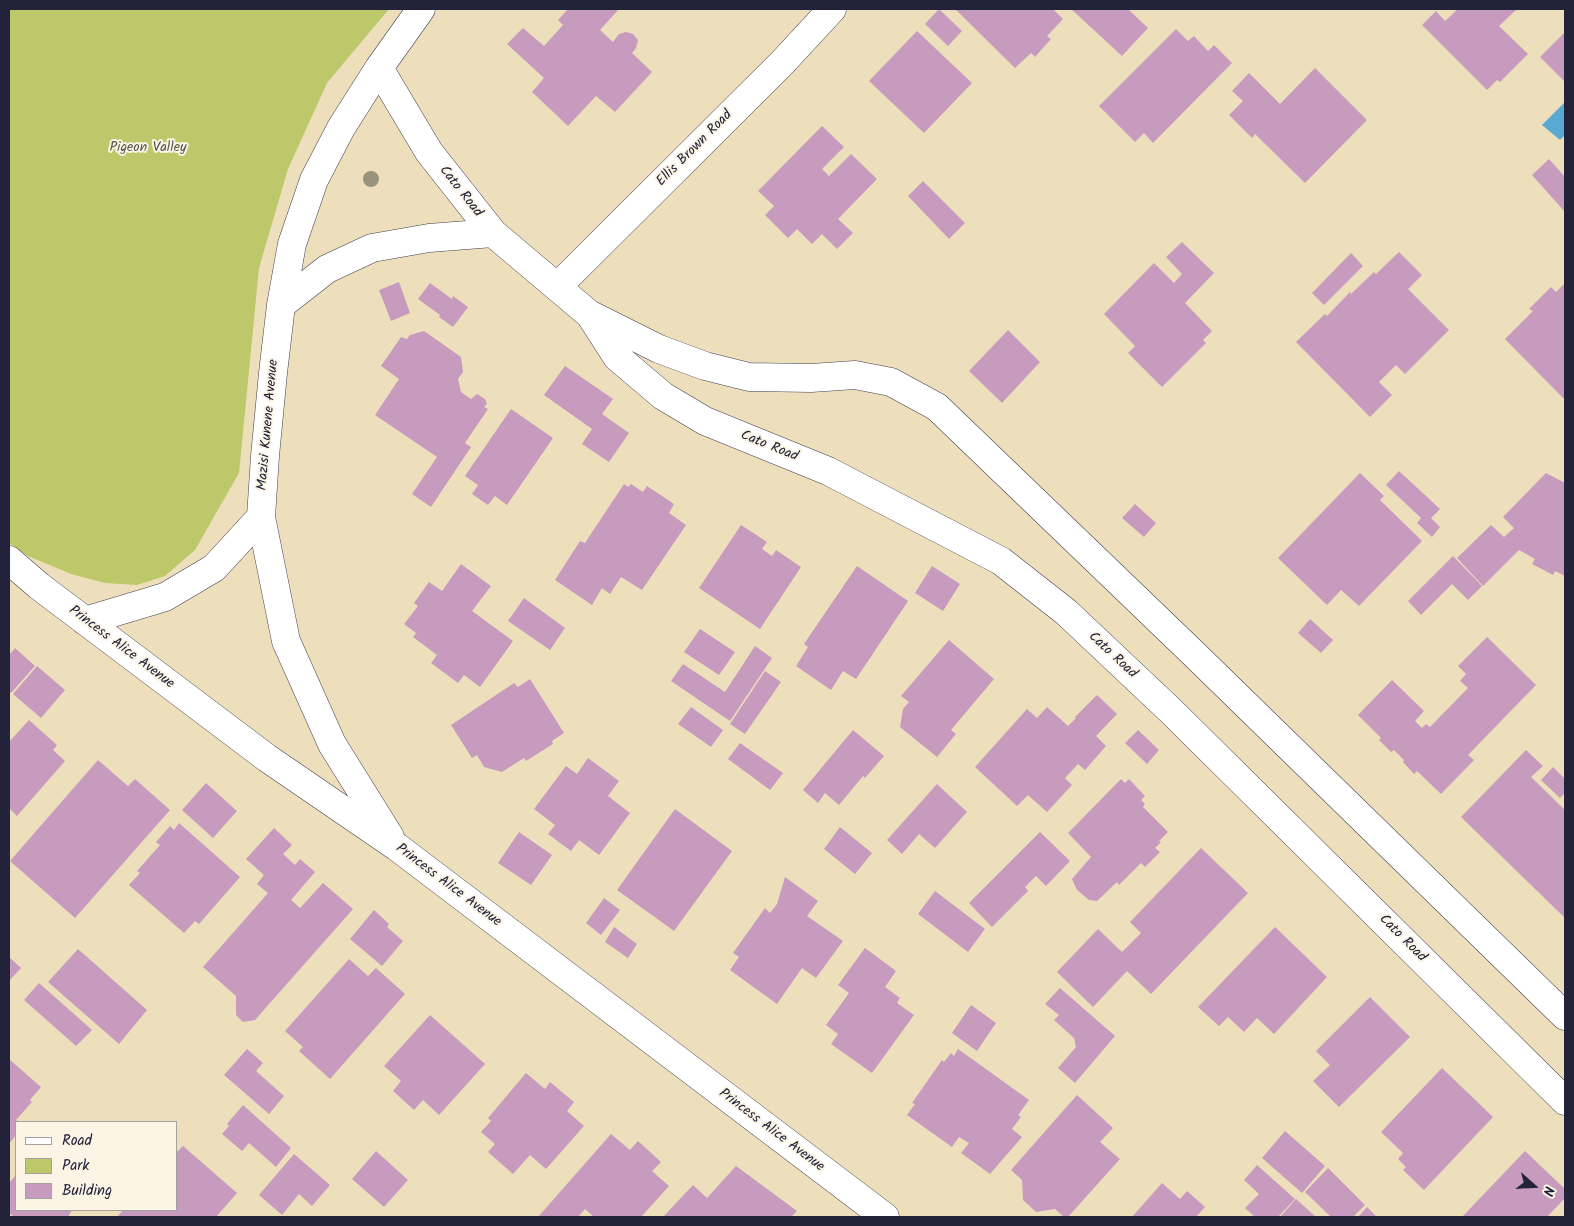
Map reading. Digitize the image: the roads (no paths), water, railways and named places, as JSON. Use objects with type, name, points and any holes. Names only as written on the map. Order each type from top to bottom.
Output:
[{"type":"street","name":"Mazisi Kunene Avenue","points":[[396,847],[332,744],[286,641],[261,517],[266,447],[281,305],[292,244],[314,180],[341,128],[379,68],[421,9]]},
{"type":"street","name":"Ellis Brown Road","points":[[557,288],[783,62],[832,9]]},
{"type":"street","name":"Cato Road","points":[[379,68],[429,152],[493,232],[589,314],[659,349],[705,366],[749,377],[811,378],[855,375],[892,382],[937,407],[1194,654],[1565,1016]]},
{"type":"street","points":[[281,305],[327,269],[372,248],[428,238],[493,232]]},
{"type":"street","name":"Cato Road","points":[[589,314],[617,357],[663,396],[706,421],[828,471],[1001,561],[1066,612],[1171,711],[1565,1101]]},
{"type":"street","points":[[85,621],[166,597],[214,568],[261,517]]},
{"type":"street","name":"Princess Alice Avenue","points":[[9,560],[39,586],[267,758],[396,847],[885,1217]]},
{"type":"water","points":[[1565,102],[1565,135],[1560,140],[1542,125]]},
{"type":"park label","name":"Pigeon Valley","points":[[148,149]]}]
